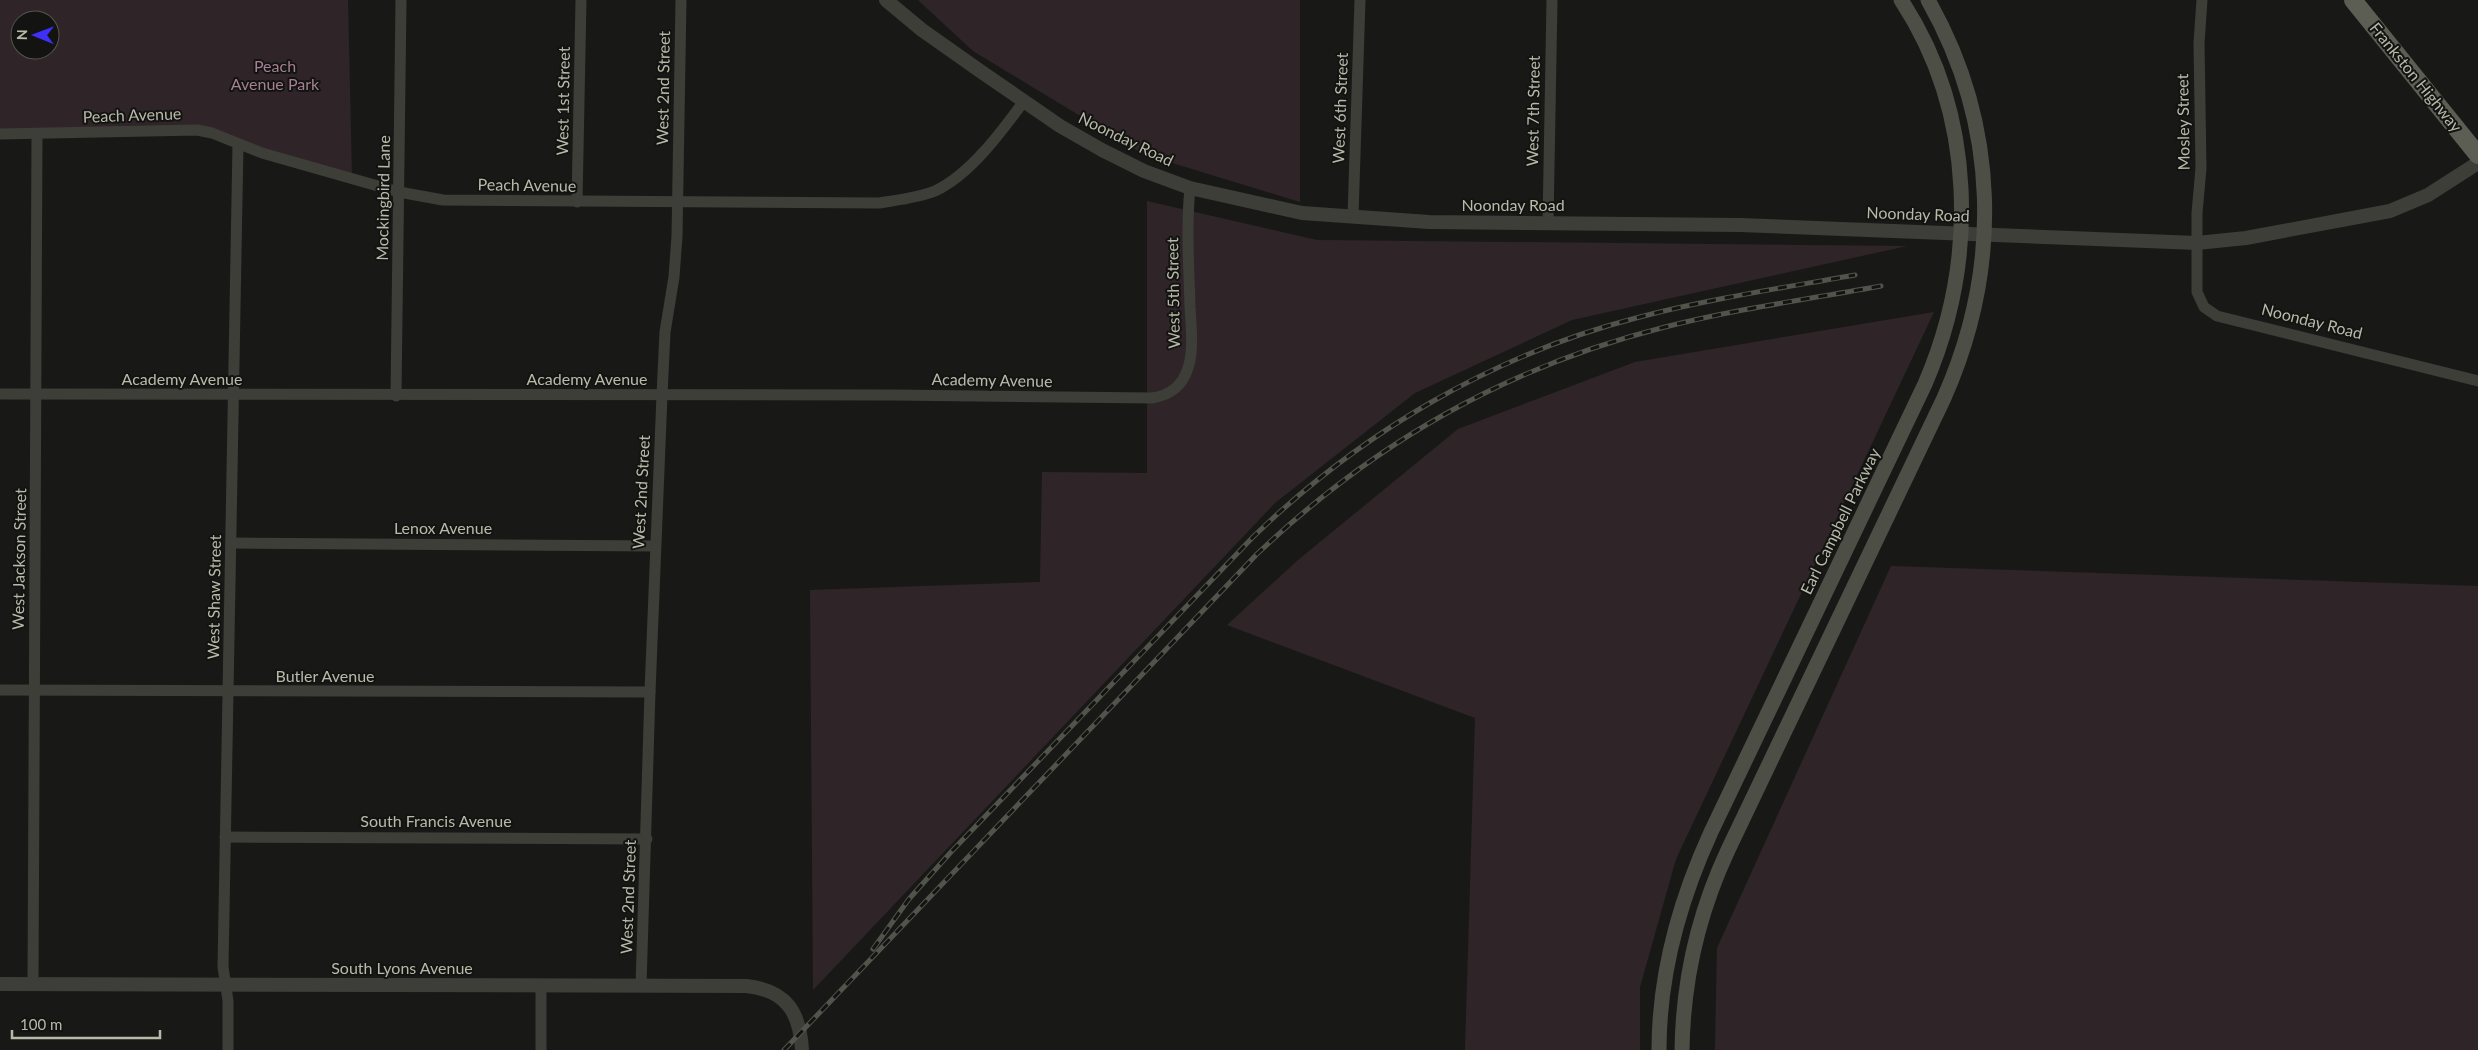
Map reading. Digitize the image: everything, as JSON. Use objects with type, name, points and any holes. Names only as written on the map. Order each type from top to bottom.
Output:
[{"type":"main road","name":"Earl Campbell Parkway","points":[[1659,1050],[1661,1009],[1672,938],[1698,862],[1931,369],[1945,331],[1953,299],[1962,233],[1959,167],[1947,101],[1930,53],[1901,0]]},
{"type":"main road","points":[[1682,1050],[1683,1012],[1695,939],[1716,877],[1952,378],[1975,305],[1985,234],[1983,172],[1975,123],[1955,58],[1928,0]]},
{"type":"main road","name":"Frankston Highway","points":[[2353,0],[2478,155]]},
{"type":"main road","points":[[1661,1009],[1683,1012]]},
{"type":"street","name":"Mockingbird Lane","points":[[396,396],[401,0]]},
{"type":"street","name":"West 1st Street","points":[[577,202],[581,0]]},
{"type":"street","name":"West 2nd Street","points":[[641,986],[655,546],[662,395],[665,332],[674,277],[681,0]]},
{"type":"street","name":"Noonday Road","points":[[886,0],[922,30],[1024,101],[1060,126],[1102,150],[1144,170],[1190,188],[1302,213],[1429,222],[1548,224],[1638,222],[1962,233],[2162,244],[2197,243],[2246,238],[2390,211],[2428,195],[2478,162]]},
{"type":"street","name":"West 6th Street","points":[[1353,216],[1360,0]]},
{"type":"street","name":"West 7th Street","points":[[1548,224],[1552,0]]},
{"type":"street","name":"Mosley Street","points":[[2197,243],[2201,168],[2199,43],[2202,0]]},
{"type":"street","name":"Peach Avenue","points":[[0,134],[197,130],[212,133],[262,153],[399,192],[443,200],[879,203],[935,191],[969,166],[990,146],[1024,101]]},
{"type":"street","name":"West Jackson Street","points":[[33,984],[37,134]]},
{"type":"street","name":"West Shaw Street","points":[[228,1050],[223,967],[238,144]]},
{"type":"street","name":"West 5th Street","points":[[1172,392],[1178,387],[1188,366],[1191,339],[1188,210],[1190,188]]},
{"type":"street","name":"Noonday Road","points":[[2197,243],[2197,292],[2200,302],[2212,313],[2478,381]]},
{"type":"street","name":"Academy Avenue","points":[[0,394],[1152,398],[1172,392]]},
{"type":"street","name":"Lenox Avenue","points":[[231,543],[655,546]]},
{"type":"street","name":"Butler Avenue","points":[[0,690],[650,692]]},
{"type":"street","name":"South Francis Avenue","points":[[225,837],[647,839]]},
{"type":"street","name":"South Lyons Avenue","points":[[0,984],[756,987],[778,996],[794,1013],[800,1026],[802,1050]]},
{"type":"street","points":[[541,986],[541,1050]]},
{"type":"green space","name":"Peach Avenue Park","points":[[0,0],[348,0],[352,179],[212,133],[0,134]]},
{"type":"green space","points":[[918,0],[1300,0],[1300,202],[1143,154],[973,51]]},
{"type":"green space","points":[[1147,201],[1317,240],[1907,246],[1572,320],[1415,393],[1275,503],[813,990],[810,590],[1040,582],[1042,472],[1147,473]]},
{"type":"green space","points":[[1934,312],[1676,859],[1640,987],[1640,1050],[1465,1050],[1475,718],[1227,625],[1298,560],[1458,429],[1635,362]]},
{"type":"green space","points":[[1891,566],[2478,586],[2478,1050],[1715,1050],[1717,948]]},
{"type":"railway","points":[[873,949],[909,899],[951,852],[1253,537],[1337,465],[1383,432],[1479,376],[1530,353],[1583,334],[1636,318],[1690,305],[1855,275]]},
{"type":"railway","points":[[784,1050],[1257,554],[1348,477],[1396,444],[1446,414],[1498,387],[1551,364],[1607,344],[1665,327],[1746,310],[1881,286]]}]
